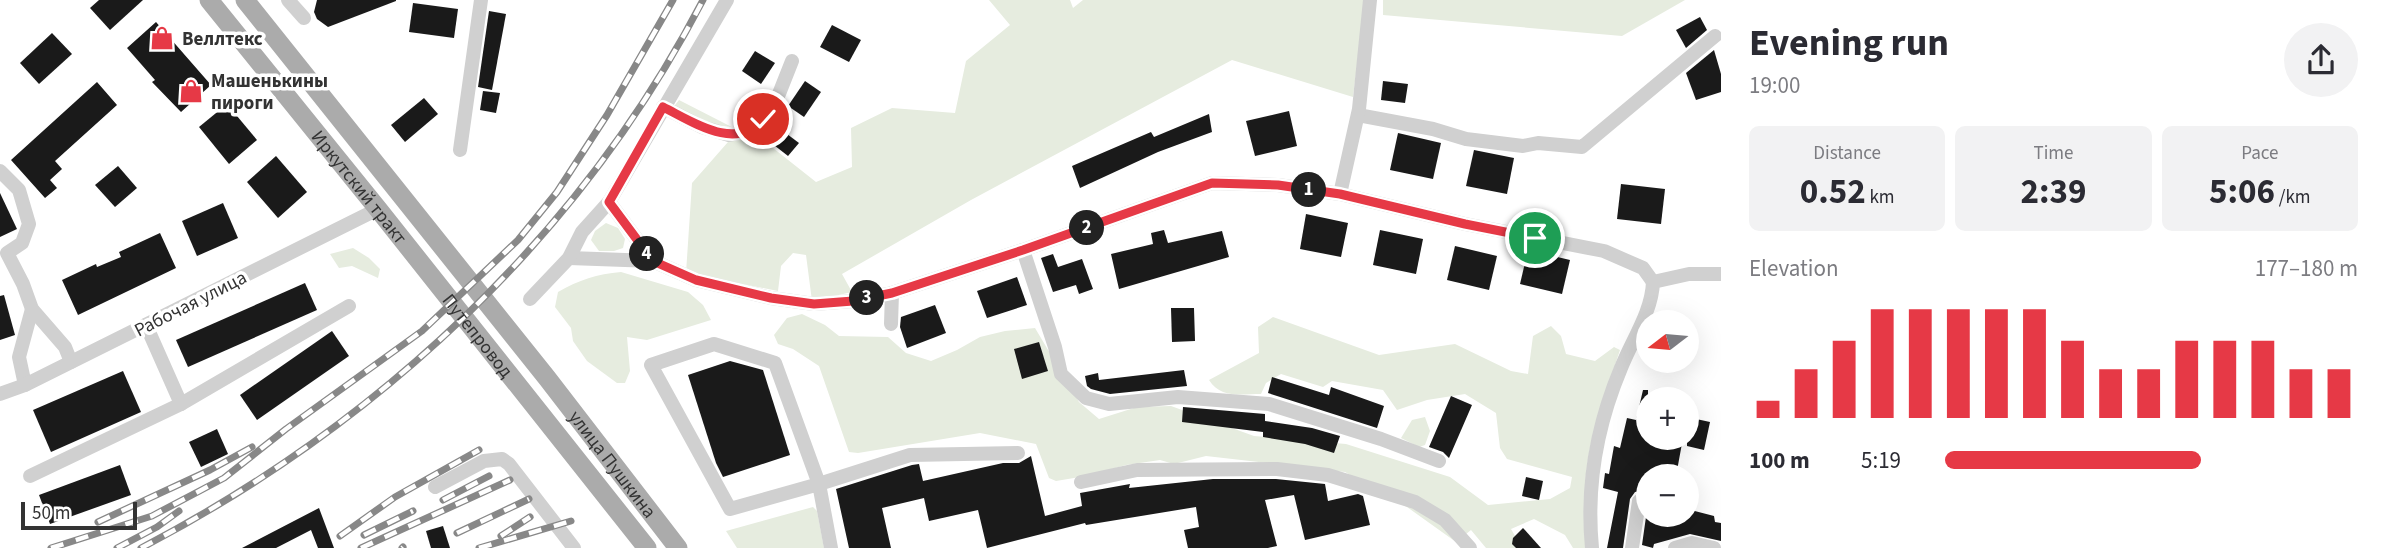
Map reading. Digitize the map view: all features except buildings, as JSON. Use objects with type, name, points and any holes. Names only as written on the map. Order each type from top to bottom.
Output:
[{"type":"main road","name":"Иркутский тракт","points":[[209,0],[430,275]]},
{"type":"main road","name":"Иркутский тракт","points":[[245,0],[450,258]]},
{"type":"main road","name":"Путепровод","points":[[450,258],[547,378]]},
{"type":"main road","name":"Путепровод","points":[[430,275],[527,395]]},
{"type":"main road","name":"улица Пушкина","points":[[547,378],[678,548]]},
{"type":"main road","name":"улица Пушкина","points":[[527,395],[648,548]]},
{"type":"street","points":[[288,0],[304,18]]},
{"type":"street","points":[[460,150],[481,0]]},
{"type":"street","points":[[530,299],[569,258],[582,232],[609,202],[727,0]]},
{"type":"street","points":[[1340,194],[1358,115],[1370,0]]},
{"type":"street","points":[[1358,115],[1433,129],[1466,139],[1523,146],[1538,143],[1582,147],[1715,36]]},
{"type":"street","points":[[663,107],[702,127],[729,135],[754,130],[773,109],[792,61]]},
{"type":"street","points":[[0,171],[19,190],[29,224],[22,243],[3,253],[23,284],[32,309],[65,347],[71,362]]},
{"type":"street","points":[[569,258],[653,261],[696,280],[771,298],[814,304],[853,301],[892,293],[1023,250],[1212,183],[1278,185],[1340,194],[1465,224],[1604,251],[1643,268],[1653,282],[1651,299],[1614,385],[1599,439],[1591,488],[1592,548]]},
{"type":"street","points":[[609,202],[653,261]]},
{"type":"street","name":"Рабочая улица","points":[[0,394],[25,385],[378,209]]},
{"type":"street","points":[[1023,250],[1055,347],[1061,374],[1086,398],[1109,404],[1178,397],[1269,404],[1381,439],[1439,461]]},
{"type":"street","points":[[1653,282],[1689,274],[1721,274]]},
{"type":"street","points":[[891,324],[892,293]]},
{"type":"street","points":[[30,476],[181,404],[349,306]]},
{"type":"street","points":[[25,385],[19,357],[32,309]]},
{"type":"street","points":[[146,324],[181,404]]},
{"type":"street","points":[[831,548],[819,484],[775,363],[714,344],[651,365],[730,509],[819,484],[910,455],[1018,453]]},
{"type":"street","points":[[435,487],[484,461],[502,459],[509,464],[574,548]]},
{"type":"street","points":[[1081,482],[1138,470],[1277,468],[1328,475],[1415,502],[1445,520],[1469,548]]},
{"type":"street","points":[[1632,548],[1636,521]]},
{"type":"street","points":[[1675,548],[1692,543],[1714,548]]},
{"type":"shaded area","points":[[989,0],[1070,0],[1073,8],[1083,0],[1365,0],[1353,97],[1232,60],[971,200],[842,274],[852,292],[812,301],[806,255],[793,253],[781,266],[778,291],[686,273],[692,183],[728,142],[668,114],[679,100],[773,148],[816,182],[852,167],[851,128],[892,108],[955,113],[966,61],[1010,25]]},
{"type":"shaded area","points":[[1383,0],[1685,0],[1622,36],[1383,15]]},
{"type":"shaded area","points":[[606,223],[618,228],[625,239],[623,248],[599,251],[591,240],[595,231]]},
{"type":"shaded area","points":[[353,248],[380,269],[378,278],[352,266],[339,268],[330,254]]},
{"type":"shaded area","points":[[621,272],[688,292],[703,305],[711,320],[647,340],[627,337],[630,371],[625,383],[617,383],[587,361],[573,341],[571,328],[555,307],[558,292],[596,276]]},
{"type":"shaded area","points":[[802,314],[825,325],[839,336],[888,337],[906,353],[931,361],[980,337],[1035,328],[1079,402],[1099,419],[1137,407],[1171,406],[1254,436],[1346,444],[1450,477],[1488,505],[1550,499],[1570,488],[1572,477],[1507,459],[1500,448],[1496,413],[1465,394],[1427,400],[1397,410],[1383,390],[1332,381],[1323,387],[1281,374],[1266,383],[1261,394],[1239,395],[1219,390],[1209,380],[1259,353],[1258,327],[1273,317],[1379,355],[1455,344],[1511,371],[1528,374],[1533,336],[1551,326],[1561,336],[1566,354],[1595,361],[1614,347],[1620,350],[1589,451],[1585,496],[1587,548],[1573,548],[1565,535],[1534,519],[1511,529],[1522,548],[1486,548],[1471,530],[1456,542],[1407,507],[1345,472],[1206,456],[1174,464],[1160,460],[1126,465],[1056,481],[1049,478],[1036,444],[980,433],[858,453],[849,452],[819,366],[793,349],[778,344],[774,335],[787,318]]},
{"type":"shaded area","points":[[1425,417],[1430,431],[1425,445],[1419,447],[1401,438],[1412,420]]},
{"type":"shaded area","points":[[813,507],[817,511],[824,548],[737,548],[726,531]]},
{"type":"railway","points":[[51,548],[152,516],[224,478],[286,429],[422,331],[518,240],[557,192],[607,115],[673,0]]},
{"type":"railway","points":[[141,548],[228,499],[311,444],[390,383],[464,317],[533,245],[596,168],[653,87],[703,0]]},
{"type":"railway","points":[[98,522],[210,470],[252,447]]},
{"type":"railway","points":[[340,536],[395,497],[479,450]]},
{"type":"railway","points":[[443,500],[489,476]]},
{"type":"railway","points":[[361,548],[510,480]]},
{"type":"railway","points":[[457,533],[529,499]]},
{"type":"railway","points":[[117,548],[157,527],[179,511]]},
{"type":"railway","points":[[364,535],[413,511]]},
{"type":"railway","points":[[501,536],[530,517]]},
{"type":"railway","points":[[479,548],[571,521]]},
{"type":"place","name":"Веллтекс","points":[[162,38]]},
{"type":"place","name":"Машенькины пироги","points":[[191,91]]},
{"type":"route","points":[[763,119],[754,130],[729,135],[702,127],[663,107],[609,202],[653,261],[696,280],[771,298],[814,304],[853,301],[892,293],[1023,250],[1212,183],[1278,185],[1340,194],[1535,238]]}]
